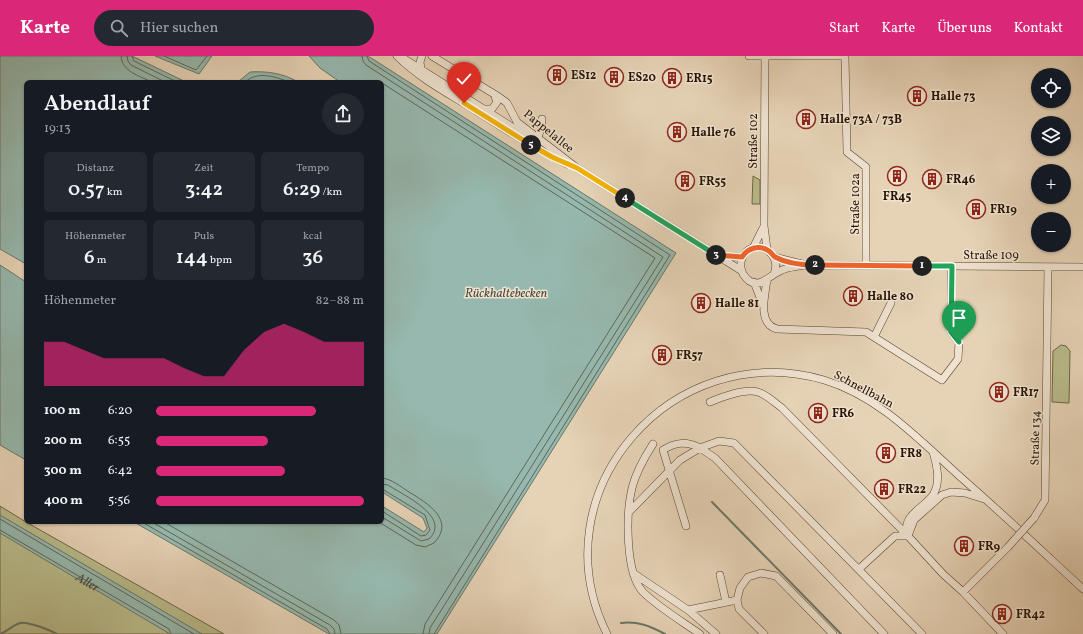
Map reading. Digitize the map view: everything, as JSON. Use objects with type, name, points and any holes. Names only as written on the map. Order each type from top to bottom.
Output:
[{"type":"street","points":[[398,56],[531,139],[536,140],[538,137],[542,129],[542,119]]},
{"type":"street","name":"Pappelallee","points":[[398,56],[408,66],[478,112],[552,157],[577,168]]},
{"type":"street","points":[[421,69],[420,62],[422,56]]},
{"type":"street","name":"Pappelallee","points":[[432,56],[507,103],[517,122],[577,168],[742,271]]},
{"type":"street","points":[[749,56],[845,56]]},
{"type":"street","name":"Straße 102","points":[[765,56],[764,226],[767,249]]},
{"type":"street","name":"Straße 102a","points":[[845,56],[847,152],[866,167],[866,265]]},
{"type":"street","points":[[453,89],[460,91],[464,88],[467,82],[464,75]]},
{"type":"street","points":[[483,108],[492,110],[497,102],[494,94]]},
{"type":"street","name":"Straße 102","points":[[753,248],[764,226]]},
{"type":"street","points":[[774,274],[776,266],[774,257],[767,249],[753,248],[748,250],[742,257],[742,271],[747,278],[754,282],[767,280],[781,270],[804,265]]},
{"type":"street","points":[[715,254],[742,257]]},
{"type":"street","points":[[774,257],[804,265]]},
{"type":"street","name":"Straße 109","points":[[804,265],[1083,267]]},
{"type":"street","points":[[754,282],[763,305],[767,323],[773,328],[866,332],[942,380],[958,359],[959,342],[951,332],[952,266]]},
{"type":"street","name":"Straße 134","points":[[963,592],[1008,547],[1034,518],[1045,500],[1048,267]]},
{"type":"street","points":[[763,305],[767,280]]},
{"type":"street","points":[[874,337],[891,303]]},
{"type":"street","name":"Schnellbahn","points":[[607,634],[594,602],[589,577],[588,551],[590,527],[596,502],[605,477],[615,458],[632,435],[650,418],[671,402],[690,391],[720,379],[748,374],[772,373],[824,380],[877,406],[899,421],[987,499],[1083,589]]},
{"type":"street","points":[[710,402],[728,394],[754,392],[771,400],[908,536],[943,574],[963,592],[1003,634]]},
{"type":"street","points":[[629,512],[680,460],[700,448],[719,441],[734,443],[922,634]]},
{"type":"street","points":[[686,526],[663,450],[674,444],[690,443],[715,458],[884,634]]},
{"type":"street","points":[[653,444],[641,462],[632,489],[627,531],[633,572],[642,591],[700,634]]},
{"type":"street","points":[[908,536],[906,527],[909,519],[933,494],[939,472],[934,452]]},
{"type":"street","points":[[908,536],[914,520],[942,495],[951,492],[964,493],[987,499]]},
{"type":"street","points":[[859,569],[895,536],[908,536]]},
{"type":"street","points":[[633,572],[688,610],[716,634]]},
{"type":"street","points":[[764,634],[739,609],[737,600],[740,588],[748,577],[761,573],[776,576],[833,634]]},
{"type":"street","points":[[720,575],[726,602]]},
{"type":"street","points":[[688,610],[737,600]]},
{"type":"green space","points":[[753,176],[760,180],[760,204],[752,204]]},
{"type":"green space","points":[[1061,345],[1066,346],[1070,351],[1069,403],[1052,402],[1053,351]]},
{"type":"green space","points":[[0,506],[24,521],[24,524],[30,524],[224,634],[0,634]]},
{"type":"water","points":[[0,56],[132,56],[182,80],[24,80],[24,263],[0,249]]},
{"type":"water","points":[[155,56],[212,56],[199,74]]},
{"type":"water","name":"Rückhaltebecken","points":[[309,56],[368,56],[676,253],[437,634],[329,634],[137,524],[384,524],[384,507],[424,532],[427,528],[423,518],[384,493],[384,80],[337,80],[320,68]]},
{"type":"water","points":[[250,72],[262,72],[286,76],[294,80],[240,80]]},
{"type":"water","points":[[0,265],[24,281],[24,459],[0,445]]},
{"type":"water","name":"Aller","points":[[0,515],[202,634],[170,634],[0,533]]},
{"type":"waterway","points":[[712,502],[841,634]]},
{"type":"waterway","points":[[0,634],[20,623],[28,623],[57,634]]},
{"type":"waterway","points":[[621,623],[644,625],[665,634]]},
{"type":"place","name":"ES12","points":[[557,75]]},
{"type":"place","name":"ES20","points":[[614,77]]},
{"type":"place","name":"ER15","points":[[672,78]]},
{"type":"place","name":"Halle 73","points":[[917,96]]},
{"type":"place","name":"Halle 73A / 73B","points":[[806,119]]},
{"type":"place","name":"Halle 76","points":[[677,132]]},
{"type":"place","name":"FR45","points":[[897,176]]},
{"type":"place","name":"FR46","points":[[932,179]]},
{"type":"place","name":"FR55","points":[[685,181]]},
{"type":"place","name":"FR19","points":[[976,209]]},
{"type":"place","name":"Halle 80","points":[[853,296]]},
{"type":"place","name":"Halle 81","points":[[701,303]]},
{"type":"place","name":"FR57","points":[[662,355]]},
{"type":"place","name":"FR17","points":[[999,392]]},
{"type":"place","name":"FR6","points":[[818,413]]},
{"type":"place","name":"FR8","points":[[886,453]]},
{"type":"place","name":"FR22","points":[[884,489]]},
{"type":"place","name":"FR9","points":[[964,546]]},
{"type":"place","name":"FR42","points":[[1002,614]]},
{"type":"route","points":[[464,103],[552,157],[577,168],[715,254],[742,257],[748,250],[760,247],[767,249],[774,257],[804,265],[952,266],[951,332],[959,342]]}]
